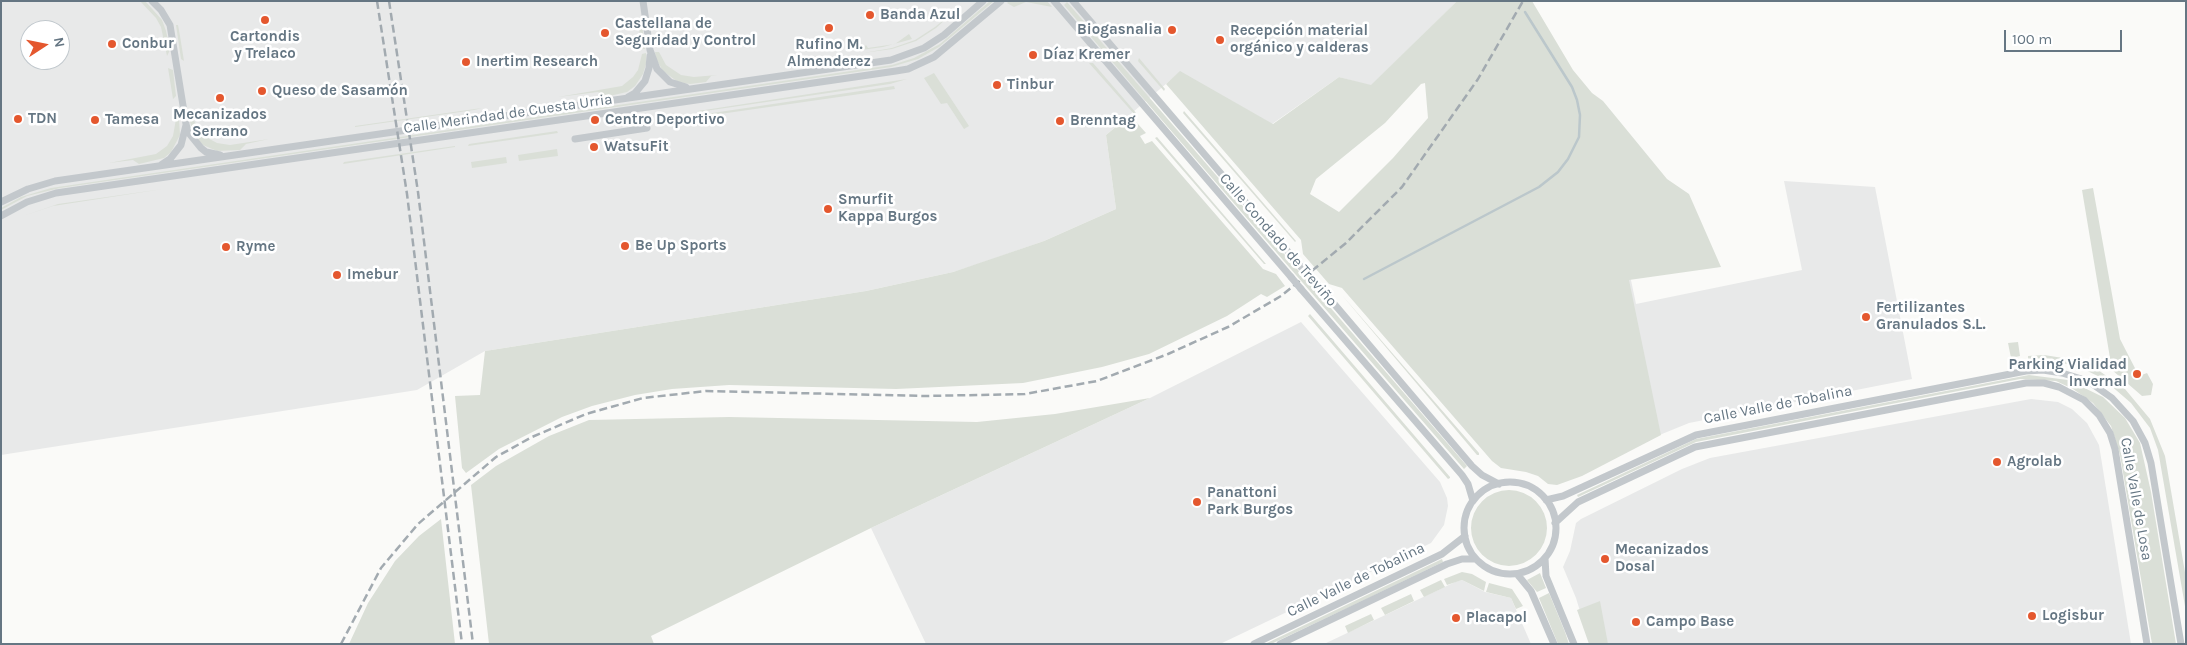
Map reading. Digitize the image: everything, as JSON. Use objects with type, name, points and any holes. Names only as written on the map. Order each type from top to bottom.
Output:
[{"type":"street","points":[[152,1],[161,10],[170,25],[186,124],[191,137],[201,148],[214,155],[228,156]]},
{"type":"street","points":[[643,1],[650,50],[657,70],[666,79],[679,86],[696,88]]},
{"type":"street","name":"Calle Merindad de Cuesta Urria","points":[[1,202],[42,184],[900,58],[916,52],[933,42],[983,1]]},
{"type":"street","name":"Calle Merindad de Cuesta Urria","points":[[1,216],[27,202],[56,193],[896,71],[920,64],[945,50],[1001,1]]},
{"type":"street","name":"Calle Condado de Treviño","points":[[1054,1],[1462,475],[1468,484],[1473,501]]},
{"type":"street","name":"Calle Condado de Treviño","points":[[1073,1],[1472,466],[1482,475],[1499,484]]},
{"type":"street","points":[[625,98],[635,93],[645,81],[649,68],[650,50]]},
{"type":"street","points":[[159,166],[170,160],[181,145],[186,124]]},
{"type":"street","points":[[575,139],[647,128]]},
{"type":"street","name":"Calle Valle de Tobalina","points":[[1546,500],[1563,496],[1689,437],[2026,371]]},
{"type":"street","name":"Calle Valle de Losa","points":[[2026,371],[2048,371],[2088,381],[2121,406],[2139,431],[2151,463],[2181,644]]},
{"type":"street","name":"Calle Valle de Tobalina","points":[[1555,523],[1578,502],[1695,447],[2026,383]]},
{"type":"street","name":"Calle Valle de Losa","points":[[2026,383],[2044,383],[2059,386],[2072,392],[2090,405],[2099,415],[2110,433],[2115,448],[2147,644]]},
{"type":"street","points":[[1515,483],[1523,484],[1536,491],[1546,500],[1552,510],[1555,523],[1553,541],[1545,558],[1532,568],[1517,574],[1504,574],[1492,570],[1476,559],[1465,536],[1465,521],[1473,501],[1480,494],[1499,484],[1515,483]]},
{"type":"street","name":"Calle Valle de Tobalina","points":[[1254,644],[1442,554],[1465,536]]},
{"type":"street","points":[[1545,558],[1546,576],[1574,644]]},
{"type":"street","name":"Calle Valle de Tobalina","points":[[1280,644],[1455,561],[1476,559]]},
{"type":"street","points":[[1517,574],[1531,591],[1554,644]]},
{"type":"shaded area","points":[[1,1],[1457,1],[1371,86],[1339,77],[1272,124],[1180,72],[1106,135],[1116,209],[1044,241],[953,272],[866,291],[485,351],[417,390],[1,455]]},
{"type":"shaded area","points":[[140,1],[145,1],[162,20],[170,50],[167,56],[161,27],[156,18]]},
{"type":"shaded area","points":[[990,1],[994,1],[939,47],[918,59],[891,67],[60,188],[27,196],[1,210],[1,208],[21,197],[51,188],[892,65],[914,58],[940,44]]},
{"type":"shaded area","points":[[1009,1],[1047,1],[1052,7],[1026,2],[1014,7],[1007,3]]},
{"type":"shaded area","points":[[1457,1],[1532,1],[1573,70],[1592,93],[1603,101],[1667,179],[1689,194],[1721,267],[1629,280],[1661,435],[1582,476],[1557,485],[1548,484],[1538,476],[1526,472],[1501,468],[1492,461],[1342,288],[1329,284],[1303,254],[1301,240],[1166,84],[1180,71],[1273,124],[1339,77],[1371,85]],"holes":[[[1425,83],[1428,118],[1393,158],[1339,212],[1310,194],[1316,179],[1385,123],[1421,84]]]},
{"type":"shaded area","points":[[1067,2],[1467,466],[1464,469],[1160,118],[1064,5]]},
{"type":"shaded area","points":[[957,9],[936,28],[916,41],[892,49],[863,53],[892,48],[915,40]]},
{"type":"shaded area","points":[[638,22],[642,24],[645,49],[642,49]]},
{"type":"shaded area","points":[[176,25],[178,25],[184,61],[181,59]]},
{"type":"shaded area","points":[[909,34],[912,39],[905,41],[896,44]]},
{"type":"shaded area","points":[[893,44],[861,50],[866,45],[868,48]]},
{"type":"shaded area","points":[[655,52],[659,52],[666,65],[681,75],[694,77],[717,75],[711,76],[706,82],[690,84],[678,82],[663,71],[656,59]]},
{"type":"shaded area","points":[[646,53],[646,64],[643,74],[635,86],[627,92],[605,97],[598,92],[558,97],[622,86],[633,77],[638,70],[642,54]]},
{"type":"shaded area","points":[[1139,58],[1165,89],[1164,91],[1138,61]]},
{"type":"shaded area","points":[[1089,63],[1093,63],[1137,114],[1135,115]]},
{"type":"shaded area","points":[[168,68],[173,70],[176,96],[173,99]]},
{"type":"shaded area","points":[[934,73],[969,126],[964,129],[947,103],[941,104],[924,78]]},
{"type":"shaded area","points":[[907,79],[890,84],[698,112],[698,111]]},
{"type":"shaded area","points":[[894,86],[895,89],[706,116],[707,122],[700,123],[699,115]]},
{"type":"shaded area","points":[[482,108],[474,110],[355,127],[355,126]]},
{"type":"shaded area","points":[[1184,111],[1296,241],[1295,242],[1183,113]]},
{"type":"shaded area","points":[[1130,115],[1146,133],[1140,136],[1145,144],[1152,141],[1263,269],[1276,274],[1285,286],[1267,297],[1261,294],[1227,316],[1149,354],[1102,367],[1023,383],[896,389],[729,385],[672,389],[635,395],[592,406],[562,417],[499,449],[466,473],[462,468],[455,396],[480,395],[485,351],[866,291],[953,272],[1044,241],[1116,209],[1106,135]]},
{"type":"shaded area","points":[[189,117],[192,117],[202,135],[217,143],[230,145],[269,139],[246,144],[240,150],[217,151],[203,145],[197,138],[192,130]]},
{"type":"shaded area","points":[[176,119],[179,119],[180,135],[171,152],[164,158],[139,164],[133,160],[109,163],[156,154],[167,146],[173,136]]},
{"type":"shaded area","points":[[557,131],[558,133],[468,146],[469,144]]},
{"type":"shaded area","points":[[1157,137],[1266,264],[1264,264],[1155,138]]},
{"type":"shaded area","points":[[455,147],[343,164],[344,162]]},
{"type":"shaded area","points":[[557,149],[558,156],[519,161],[518,155]]},
{"type":"shaded area","points":[[506,157],[507,163],[472,168],[471,162]]},
{"type":"shaded area","points":[[1784,181],[1875,187],[1912,379],[1689,423],[1662,434],[1586,473],[1614,199],[1636,304],[1802,270]]},
{"type":"shaded area","points":[[2093,188],[2120,339],[2139,376],[2147,373],[2153,384],[2151,395],[2142,396],[2112,370],[2082,190]]},
{"type":"shaded area","points":[[163,189],[53,206],[23,216],[58,204]]},
{"type":"shaded area","points":[[1341,294],[1479,453],[1479,455],[1477,455]]},
{"type":"shaded area","points":[[1310,314],[1450,478],[1448,479],[1308,316]]},
{"type":"shaded area","points":[[1301,322],[1440,482],[1447,498],[1448,506],[1444,525],[1431,543],[1220,644],[926,644],[871,528],[1150,398]]},
{"type":"shaded area","points":[[2018,342],[2020,356],[2011,358],[2008,343]]},
{"type":"shaded area","points":[[2044,355],[2063,358],[2098,370],[2125,389],[2150,419],[2165,456],[2186,578],[2186,612],[2158,450],[2150,428],[2131,403],[2102,378],[2081,368],[2063,363],[2028,360],[2028,356]]},
{"type":"shaded area","points":[[2029,375],[2068,380],[2103,397],[2125,418],[2140,443],[2151,492],[2176,644],[2152,644],[2120,455],[2111,426],[2093,403],[2073,389],[2056,381],[2020,379],[1696,442],[1578,497],[1577,495],[1696,439]]},
{"type":"shaded area","points":[[1150,398],[871,528],[651,636],[654,644],[489,644],[471,485],[496,466],[549,436],[589,420],[729,417],[977,422],[1055,414]]},
{"type":"shaded area","points":[[2031,399],[2058,402],[2072,409],[2087,423],[2099,445],[2131,644],[1590,644],[1576,598],[1563,567],[1570,551],[1576,523],[1581,519],[1682,469],[1710,458]]},
{"type":"shaded area","points":[[1509,490],[1523,493],[1536,501],[1544,514],[1547,528],[1544,542],[1536,555],[1523,563],[1509,566],[1495,563],[1482,555],[1474,542],[1471,528],[1474,514],[1482,501],[1495,493]]},
{"type":"shaded area","points":[[441,519],[455,644],[349,644],[368,603],[395,561],[419,536]]},
{"type":"shaded area","points":[[1442,559],[1443,562],[1354,605],[1271,644],[1265,644]]},
{"type":"shaded area","points":[[1462,572],[1472,574],[1486,582],[1484,591],[1462,580],[1447,585],[1444,579]]},
{"type":"shaded area","points":[[1540,573],[1546,588],[1537,592],[1527,580]]},
{"type":"shaded area","points":[[1441,580],[1445,587],[1424,597],[1420,590]]},
{"type":"shaded area","points":[[1462,580],[1485,592],[1511,598],[1531,644],[1324,644],[1455,582]]},
{"type":"shaded area","points":[[1489,583],[1512,589],[1523,606],[1516,609],[1511,598],[1486,592]]},
{"type":"shaded area","points":[[1549,593],[1569,644],[1558,644],[1539,598]]},
{"type":"shaded area","points":[[1411,594],[1414,601],[1385,615],[1381,608]]},
{"type":"shaded area","points":[[1600,601],[1608,644],[1589,644],[1577,610]]},
{"type":"shaded area","points":[[1371,614],[1374,620],[1348,633],[1345,626]]},
{"type":"waterway","points":[[1364,279],[1539,187],[1558,172],[1568,159],[1579,137],[1580,115],[1577,100],[1572,87],[1525,12]]},
{"type":"railway","points":[[377,1],[407,194],[462,644]]},
{"type":"railway","points":[[389,1],[418,192],[473,644]]},
{"type":"railway","points":[[341,644],[381,568],[418,524],[496,457],[532,437],[586,414],[643,398],[706,391],[926,396],[1025,394],[1097,381],[1168,354],[1228,327],[1281,296],[1346,243],[1402,187],[1478,79],[1523,1]]},
{"type":"place","name":"Banda Azul","points":[[870,15]]},
{"type":"place","name":"Cartondis y Trelaco","points":[[265,20]]},
{"type":"place","name":"Rufino M. Almenderez","points":[[829,28]]},
{"type":"place","name":"Biogasnalia","points":[[1172,30]]},
{"type":"place","name":"Castellana de Seguridad y Control","points":[[605,33]]},
{"type":"place","name":"Recepción material orgánico y calderas","points":[[1220,40]]},
{"type":"place","name":"Conbur","points":[[112,44]]},
{"type":"place","name":"Díaz Kremer","points":[[1033,55]]},
{"type":"place","name":"Inertim Research","points":[[466,62]]},
{"type":"place","name":"Tinbur","points":[[997,85]]},
{"type":"place","name":"Queso de Sasamón","points":[[262,91]]},
{"type":"place","name":"Mecanizados Serrano","points":[[220,98]]},
{"type":"place","name":"TDN","points":[[18,119]]},
{"type":"place","name":"Tamesa","points":[[95,120]]},
{"type":"place","name":"Centro Deportivo","points":[[595,120]]},
{"type":"place","name":"Brenntag","points":[[1060,121]]},
{"type":"place","name":"WatsuFit","points":[[594,147]]},
{"type":"place","name":"Smurfit Kappa Burgos","points":[[828,209]]},
{"type":"place","name":"Be Up Sports","points":[[625,246]]},
{"type":"place","name":"Ryme","points":[[226,247]]},
{"type":"place","name":"Imebur","points":[[337,275]]},
{"type":"place","name":"Fertilizantes Granulados S.L.","points":[[1866,317]]},
{"type":"place","name":"Parking Vialidad Invernal","points":[[2137,374]]},
{"type":"place","name":"Agrolab","points":[[1997,462]]},
{"type":"place","name":"Panattoni Park Burgos","points":[[1197,502]]},
{"type":"place","name":"Mecanizados Dosal","points":[[1605,559]]},
{"type":"place","name":"Logisbur","points":[[2032,616]]},
{"type":"place","name":"Placapol","points":[[1456,618]]},
{"type":"place","name":"Campo Base","points":[[1636,622]]}]
